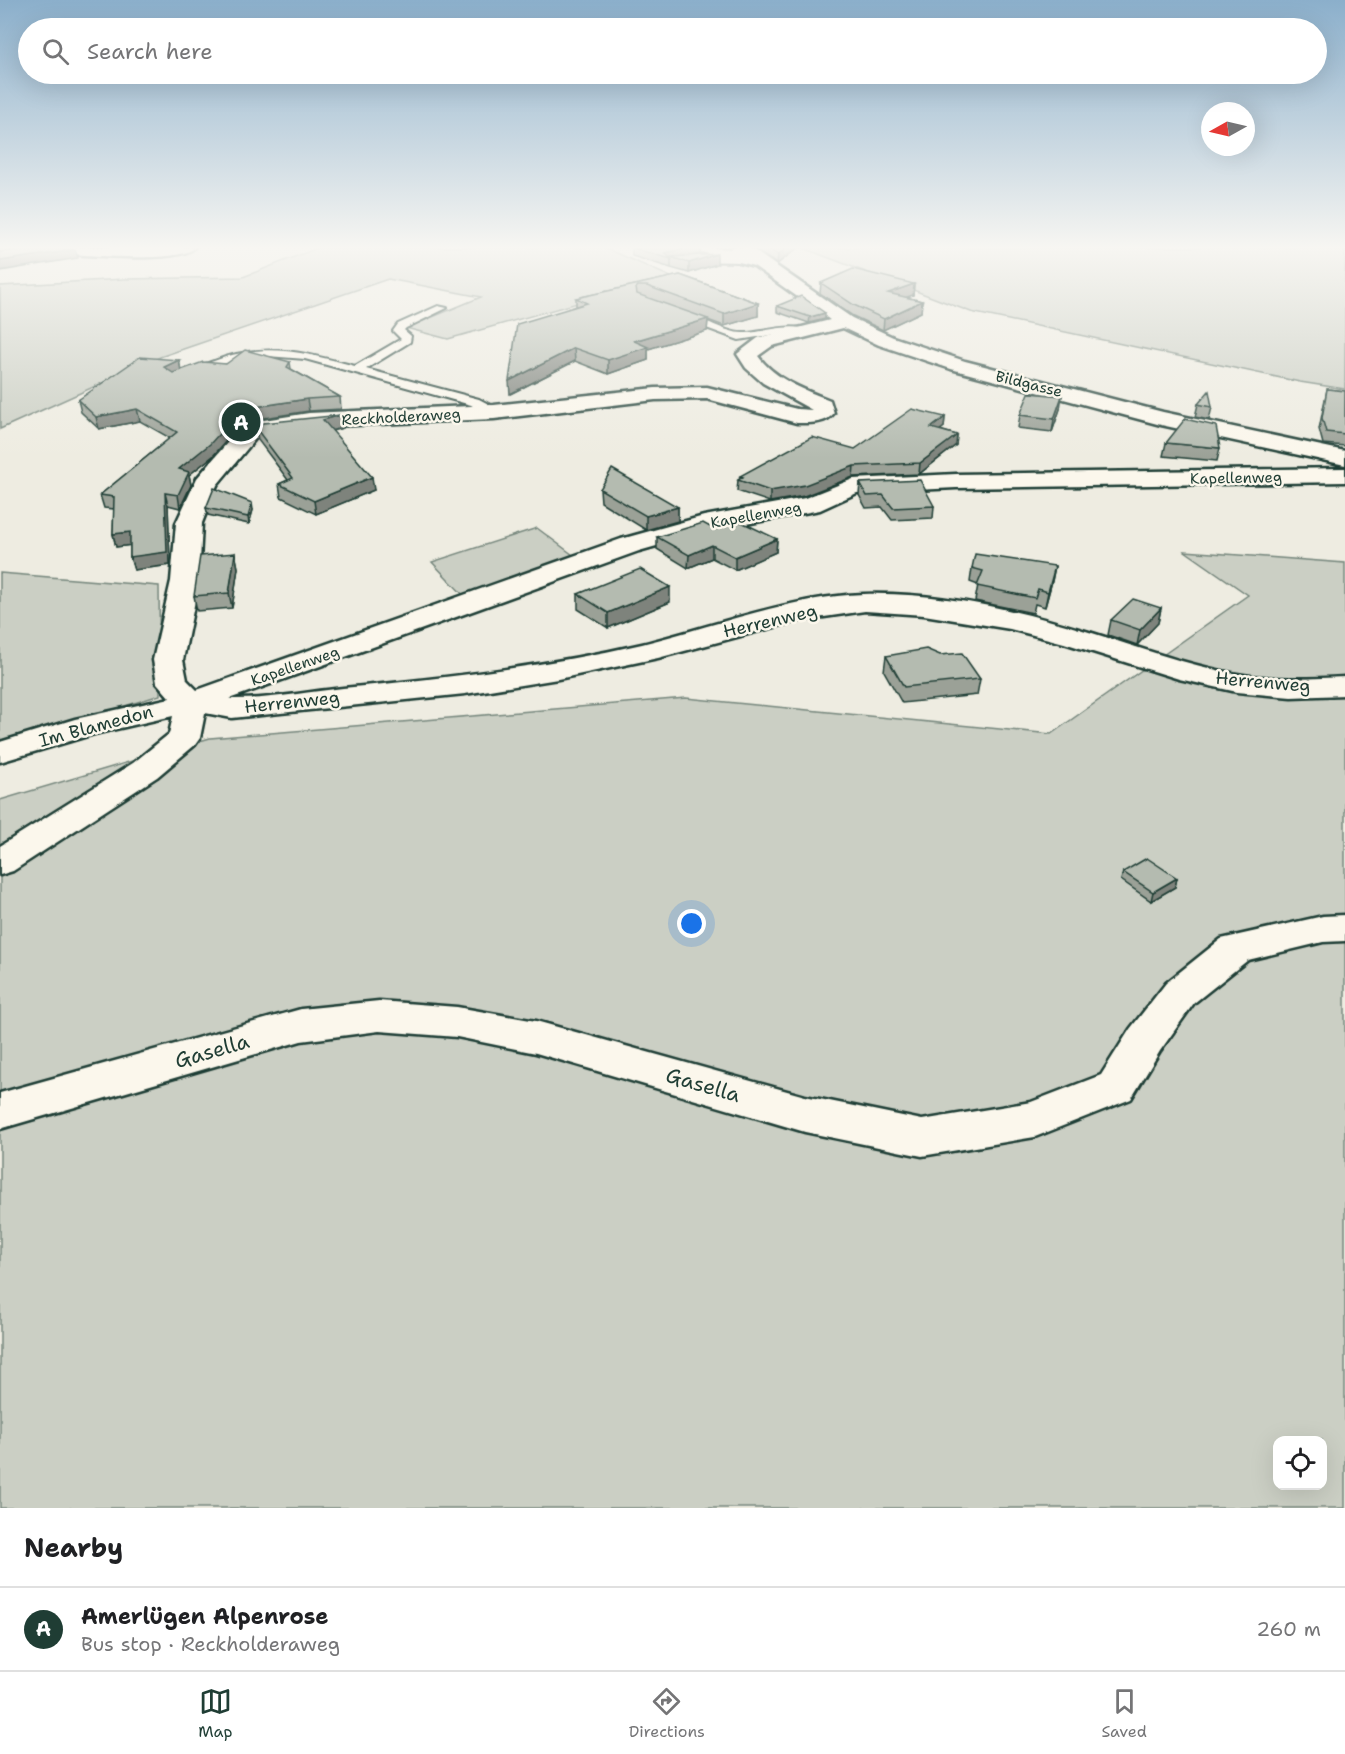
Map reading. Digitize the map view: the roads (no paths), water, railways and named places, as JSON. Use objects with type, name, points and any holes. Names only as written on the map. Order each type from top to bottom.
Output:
[{"type":"street","name":"Bildgasse","points":[[838,317],[886,341],[958,365],[1161,418],[1345,458]]},
{"type":"street","name":"Reckholderaweg","points":[[192,702],[172,683],[168,660],[185,581],[189,523],[206,483],[248,433],[259,427],[279,423],[494,412],[655,394],[707,393],[797,416],[812,417],[824,413],[822,405],[767,376],[753,365],[747,354],[765,342],[845,322]]},
{"type":"street","name":"Kapellenweg","points":[[192,702],[630,545],[704,524],[755,513],[811,505],[853,486],[956,481],[1345,476]]},
{"type":"street","name":"Herrenweg","points":[[192,702],[232,709],[429,688],[506,677],[603,662],[790,614],[843,604],[880,603],[965,613],[1050,630],[1171,667],[1238,683],[1269,687],[1345,686]]},
{"type":"street","name":"Im Blamedon","points":[[0,752],[86,726],[192,702]]},
{"type":"street","points":[[0,863],[145,770],[184,738],[192,702]]},
{"type":"street","name":"Gasella","points":[[0,1111],[301,1025],[379,1016],[458,1022],[536,1037],[805,1114],[921,1138],[1035,1119],[1116,1088],[1145,1040],[1180,993],[1235,949],[1323,929],[1345,928]]},
{"type":"lane","points":[[357,370],[406,340],[406,336],[399,331],[402,326],[421,317]]},
{"type":"lane","points":[[686,317],[739,337],[776,331],[804,332]]},
{"type":"lane","name":"Reckholderaweg","points":[[185,375],[230,358],[255,352],[305,356],[475,402],[494,412]]},
{"type":"place","name":"Amerlügen Alpenrose","points":[[241,422]]}]
